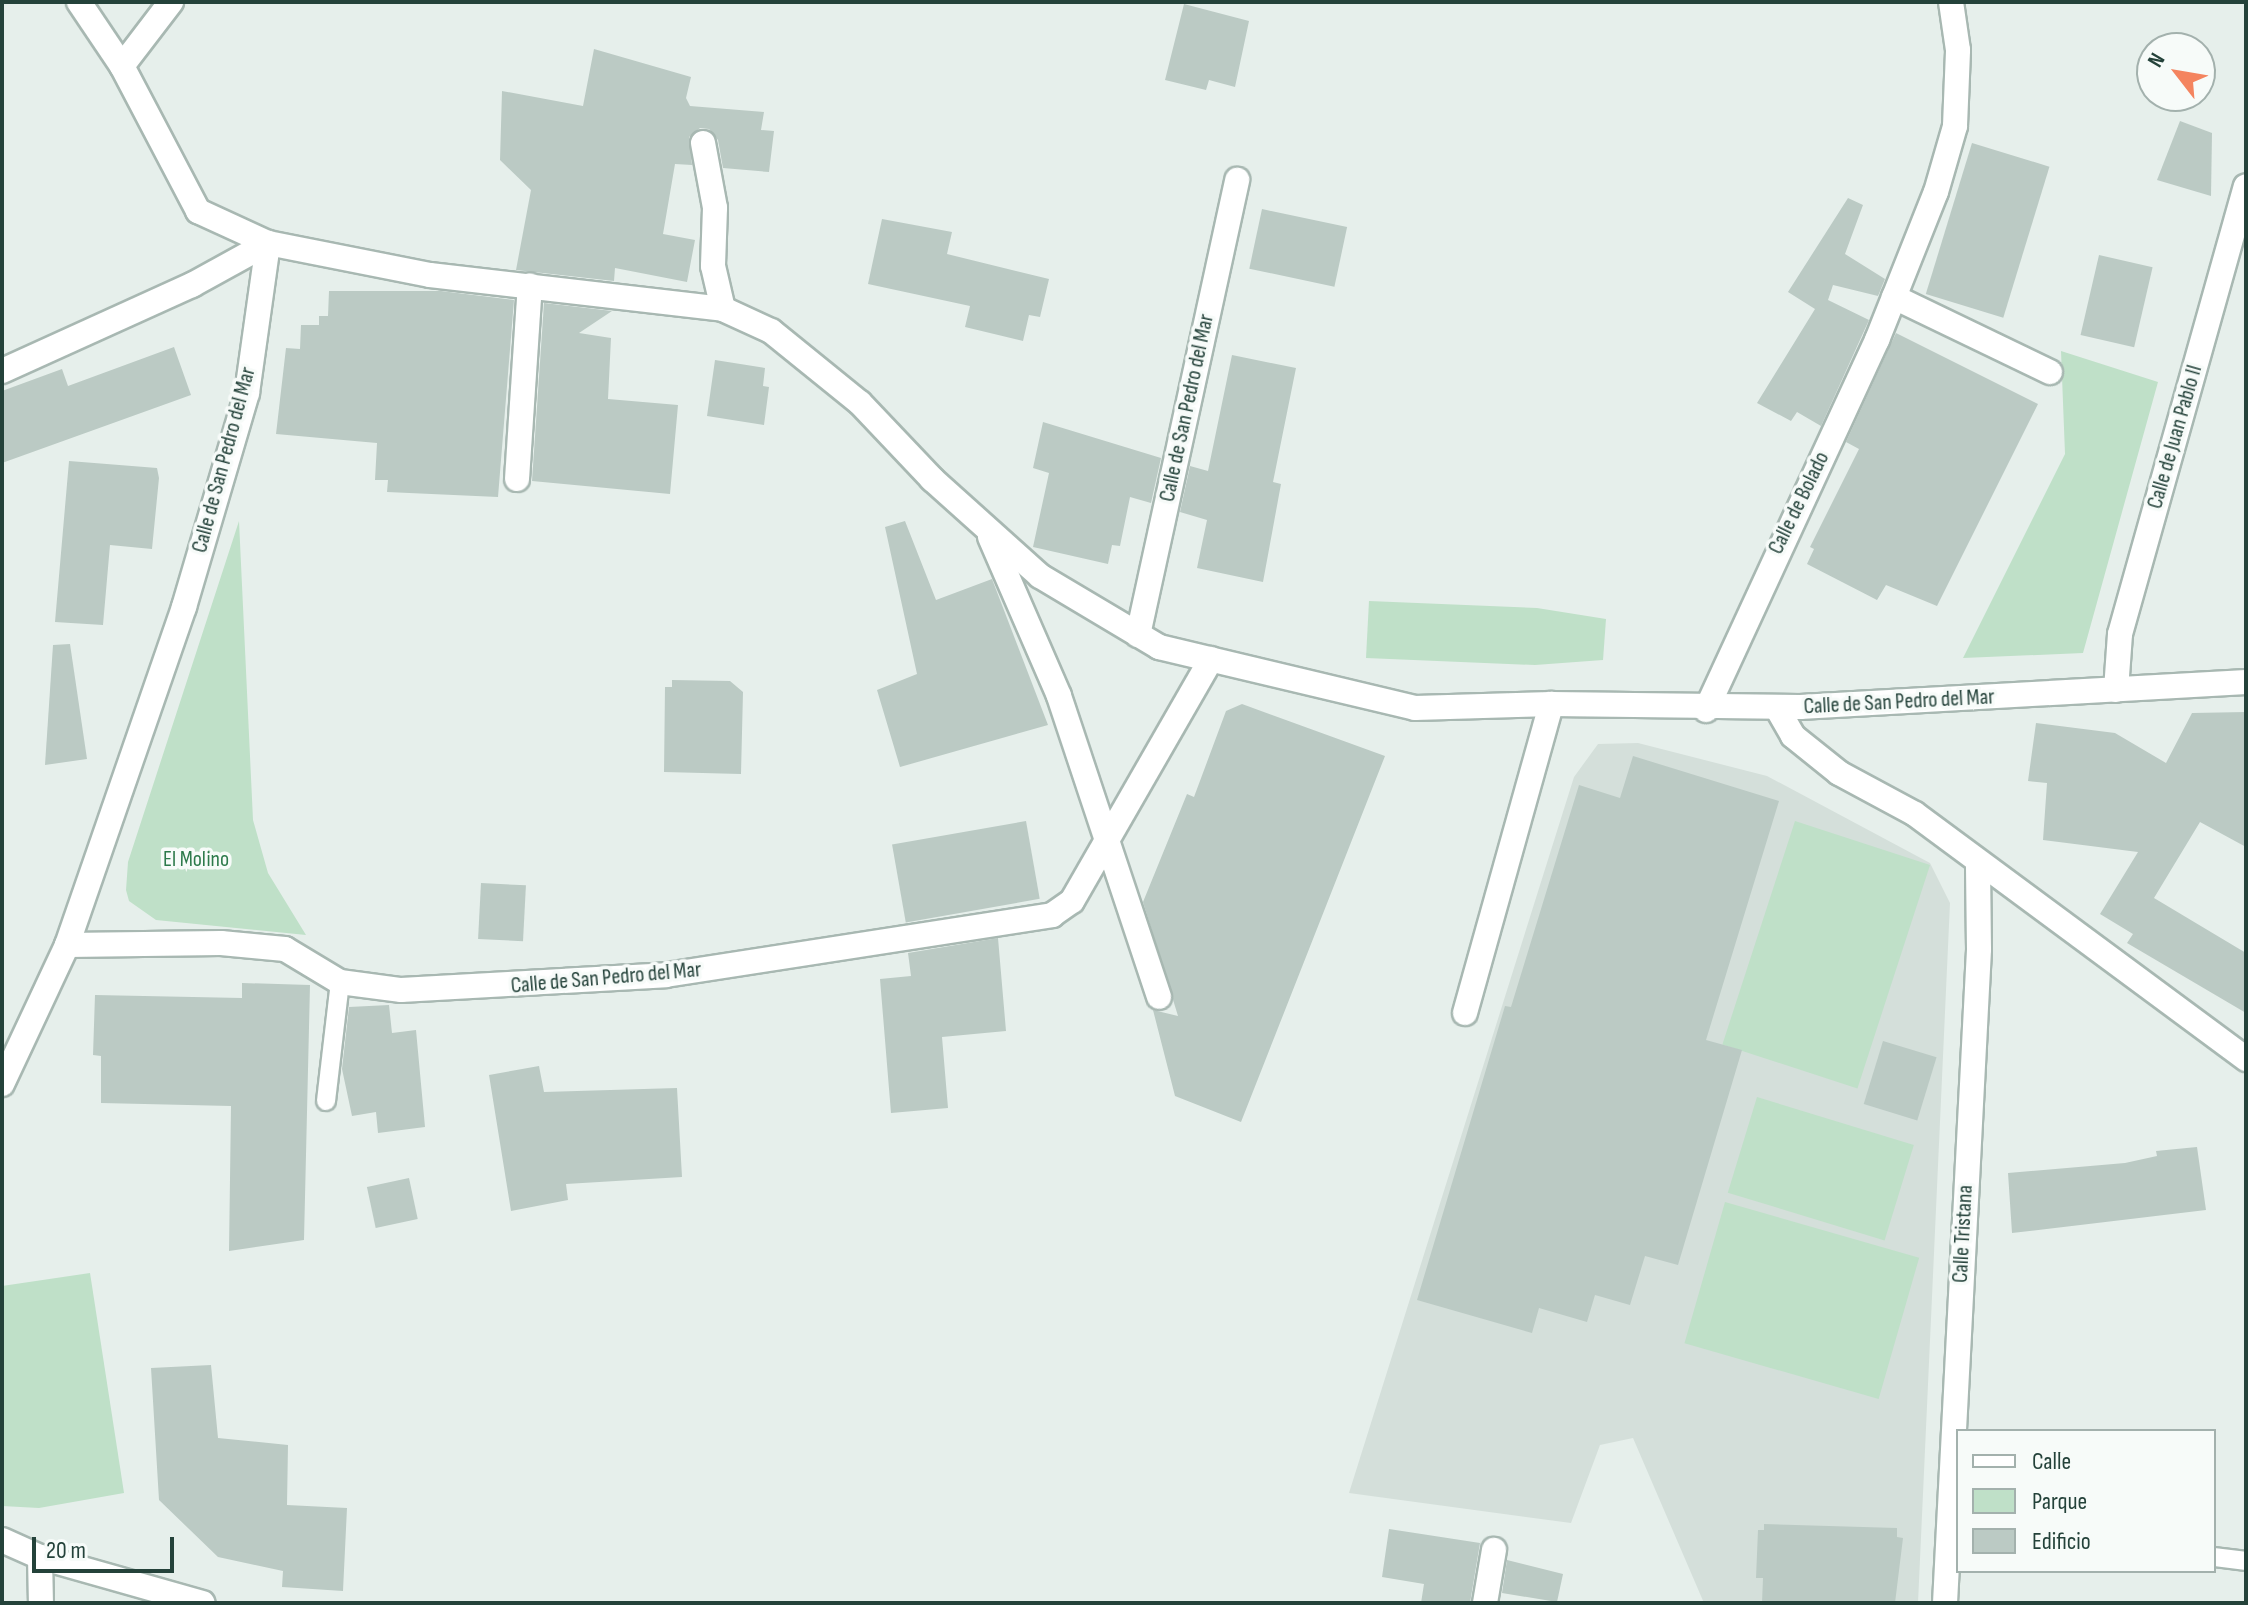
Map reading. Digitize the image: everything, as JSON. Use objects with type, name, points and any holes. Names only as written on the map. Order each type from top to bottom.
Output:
[{"type":"street","name":"Calle de San Pedro del Mar","points":[[79,2],[122,66],[198,211],[268,243],[430,275],[723,309],[771,331],[860,403],[987,531],[1040,576],[1159,647],[1415,708],[1551,704],[1706,710],[1777,708],[2246,682]]},
{"type":"street","points":[[122,66],[171,2]]},
{"type":"street","name":"Calle de Bolado","points":[[1706,710],[1894,297],[1936,192],[1955,126],[1958,50],[1951,2]]},
{"type":"street","points":[[703,143],[715,208],[713,266],[723,309]]},
{"type":"street","name":"Calle de San Pedro del Mar","points":[[1138,635],[1237,180]]},
{"type":"street","name":"Calle de Juan Pablo II","points":[[2116,690],[2120,634],[2246,186]]},
{"type":"street","name":"Calle de San Pedro del Mar","points":[[2,1084],[67,945],[184,607],[247,393],[268,243]]},
{"type":"street","points":[[2,371],[192,285],[268,243]]},
{"type":"street","points":[[517,479],[530,285]]},
{"type":"street","points":[[1894,297],[2050,372]]},
{"type":"street","name":"Calle de San Pedro del Mar","points":[[987,531],[1059,696],[1109,836],[1159,997]]},
{"type":"street","name":"Calle de San Pedro del Mar","points":[[67,945],[221,943],[285,949],[340,982],[401,990],[666,975],[1052,915],[1072,901],[1211,659]]},
{"type":"street","points":[[1465,1013],[1551,704]]},
{"type":"street","points":[[1777,708],[1793,736],[1814,753],[1915,814],[1978,865],[2246,1059]]},
{"type":"street","name":"Calle Tristana","points":[[1945,1603],[1979,949],[1978,865]]},
{"type":"street","points":[[2,1540],[40,1557],[203,1603]]},
{"type":"street","points":[[1485,1603],[1494,1550]]},
{"type":"street","points":[[40,1557],[41,1603]]},
{"type":"lane","points":[[326,1101],[340,982]]},
{"type":"lane","points":[[2216,1557],[2246,1561]]},
{"type":"shaded area","points":[[1638,743],[1767,776],[1930,863],[1950,903],[1918,1603],[1704,1603],[1633,1438],[1600,1445],[1571,1523],[1349,1493],[1574,777],[1598,744]]},
{"type":"green space","points":[[2061,351],[2158,382],[2083,653],[1963,658],[2065,454]]},
{"type":"green space","name":"El Molino","points":[[239,521],[253,820],[268,873],[306,935],[156,920],[129,901],[126,890],[128,862]]},
{"type":"green space","points":[[1369,601],[1537,608],[1606,619],[1603,660],[1535,665],[1366,658]]},
{"type":"green space","points":[[1795,821],[1930,865],[1857,1088],[1722,1044]]},
{"type":"green space","points":[[1757,1097],[1914,1145],[1885,1241],[1728,1193]]},
{"type":"green space","points":[[1725,1202],[1919,1258],[1879,1399],[1684,1343]]},
{"type":"green space","points":[[90,1273],[124,1493],[39,1508],[2,1506],[2,1286]]},
{"type":"building","points":[[1184,4],[1249,21],[1235,87],[1209,80],[1206,90],[1165,80]]},
{"type":"building","points":[[594,49],[691,77],[686,98],[690,106],[764,112],[761,130],[774,131],[769,172],[723,168],[718,140],[709,129],[700,128],[689,137],[692,165],[675,164],[663,234],[695,240],[687,282],[615,268],[614,281],[516,270],[531,190],[500,160],[502,91],[583,106]]},
{"type":"building","points":[[2180,121],[2212,133],[2211,196],[2157,180]]},
{"type":"building","points":[[1972,143],[2049,167],[2003,318],[1926,294]]},
{"type":"building","points":[[1848,198],[1863,205],[1845,254],[1885,279],[1878,296],[1833,285],[1828,300],[1869,320],[1821,426],[1797,412],[1791,421],[1757,403],[1815,309],[1788,292]]},
{"type":"building","points":[[1262,209],[1347,227],[1334,287],[1249,269]]},
{"type":"building","points":[[882,219],[952,232],[947,254],[1049,279],[1040,317],[1029,315],[1023,341],[965,327],[970,306],[868,284]]},
{"type":"building","points":[[2099,255],[2153,267],[2134,347],[2081,335]]},
{"type":"building","points":[[329,291],[441,291],[514,300],[498,497],[387,492],[388,480],[375,480],[377,443],[276,434],[286,348],[300,349],[301,325],[319,325],[319,316],[328,316]]},
{"type":"building","points":[[544,303],[612,311],[579,333],[611,338],[608,399],[678,405],[670,494],[532,481]]},
{"type":"building","points":[[1896,333],[2038,404],[1937,606],[1886,585],[1877,600],[1807,564],[1814,549],[1810,547],[1859,449],[1846,442]]},
{"type":"building","points":[[174,347],[191,395],[2,463],[2,391],[62,369],[68,386]]},
{"type":"building","points":[[1232,355],[1296,368],[1273,482],[1281,484],[1263,582],[1197,568],[1207,520],[1180,512],[1190,466],[1208,471]]},
{"type":"building","points":[[715,360],[765,368],[763,386],[769,387],[764,425],[707,416]]},
{"type":"building","points":[[1043,422],[1161,458],[1151,503],[1130,497],[1120,546],[1112,545],[1108,564],[1033,547],[1049,473],[1033,468]]},
{"type":"building","points":[[69,461],[157,468],[159,478],[152,549],[110,545],[103,625],[55,622]]},
{"type":"building","points":[[905,521],[936,600],[992,579],[1048,725],[900,767],[877,690],[917,674],[885,527]]},
{"type":"building","points":[[70,644],[87,759],[45,765],[53,645]]},
{"type":"building","points":[[672,680],[730,681],[743,692],[741,774],[664,772],[665,687],[672,687]]},
{"type":"building","points":[[1242,704],[1385,756],[1241,1122],[1175,1096],[1153,1010],[1178,1016],[1143,902],[1187,794],[1194,797],[1226,711]]},
{"type":"building","points":[[2246,712],[2246,847],[2200,822],[2154,898],[2246,953],[2246,1013],[2127,943],[2133,934],[2100,914],[2138,852],[2043,840],[2047,783],[2028,781],[2036,723],[2115,733],[2166,763],[2192,713]]},
{"type":"building","points":[[1633,756],[1779,801],[1706,1040],[1742,1050],[1678,1265],[1645,1256],[1630,1305],[1595,1295],[1587,1322],[1539,1308],[1532,1333],[1417,1300],[1505,1006],[1511,1007],[1579,785],[1620,798]]},
{"type":"building","points":[[1026,821],[1040,899],[906,922],[892,845]]},
{"type":"building","points":[[481,883],[526,885],[523,941],[478,939]]},
{"type":"building","points":[[998,938],[1006,1031],[942,1037],[948,1108],[891,1113],[880,979],[911,976],[908,953]]},
{"type":"building","points":[[242,983],[310,985],[304,1240],[229,1251],[231,1106],[101,1103],[101,1056],[93,1055],[95,995],[242,998]]},
{"type":"building","points":[[389,1005],[392,1033],[416,1030],[425,1127],[378,1133],[376,1112],[352,1116],[342,1069],[349,1007]]},
{"type":"building","points":[[1883,1041],[1937,1057],[1917,1120],[1864,1104]]},
{"type":"building","points":[[539,1066],[544,1092],[677,1088],[682,1177],[566,1184],[568,1200],[511,1211],[489,1075]]},
{"type":"building","points":[[2197,1147],[2206,1210],[2012,1233],[2008,1173],[2125,1163],[2157,1156],[2156,1151]]},
{"type":"building","points":[[409,1178],[418,1219],[376,1228],[367,1187]]},
{"type":"building","points":[[211,1365],[218,1438],[288,1445],[287,1505],[347,1508],[343,1591],[282,1587],[283,1571],[218,1557],[159,1500],[151,1368]]},
{"type":"building","points":[[1764,1524],[1897,1528],[1897,1537],[1903,1538],[1895,1603],[1762,1603],[1763,1578],[1756,1578],[1758,1530],[1764,1530]]},
{"type":"building","points":[[1389,1529],[1480,1543],[1470,1603],[1421,1603],[1424,1584],[1382,1577]]},
{"type":"building","points":[[1507,1560],[1563,1574],[1557,1602],[1502,1593]]}]
